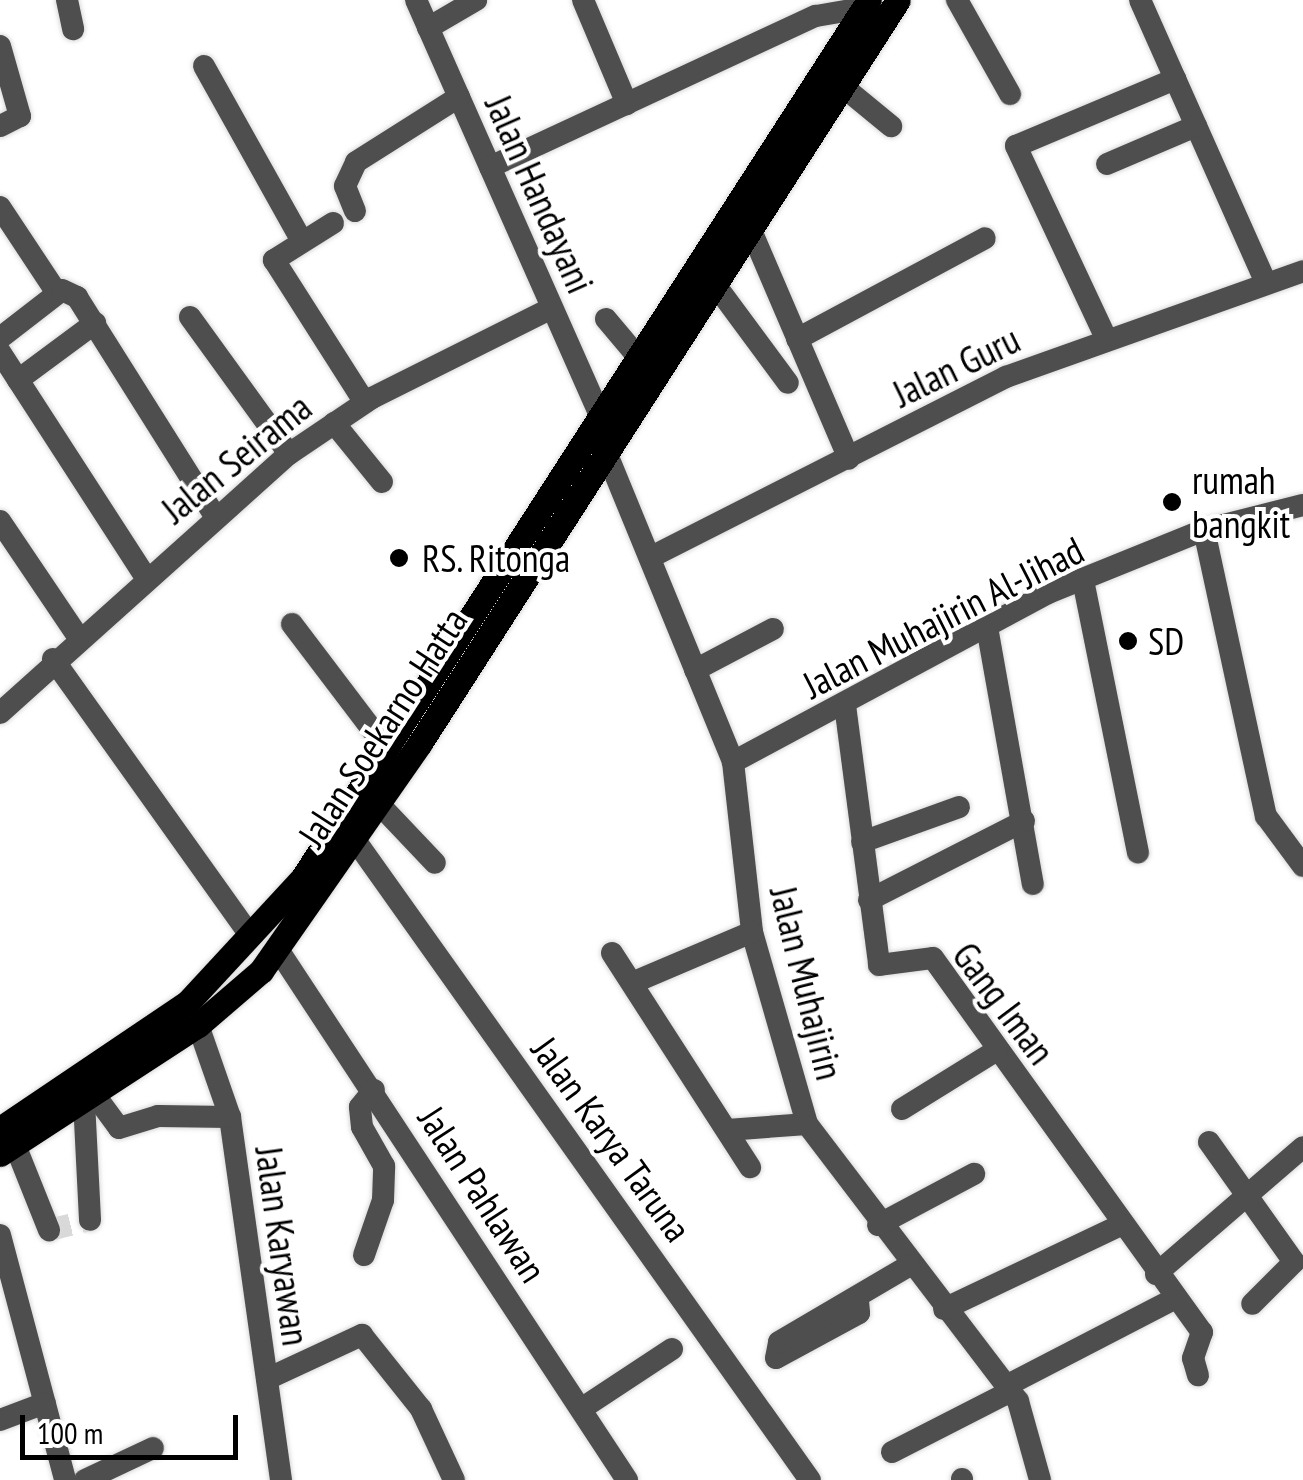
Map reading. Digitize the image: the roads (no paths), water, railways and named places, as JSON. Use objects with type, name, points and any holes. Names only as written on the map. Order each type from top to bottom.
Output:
[{"type":"main road","name":"Jalan Soekarno Hatta","points":[[5,1143],[187,1003],[302,879],[606,452],[898,0]]},
{"type":"main road","name":"Jalan Soekarno Hatta","points":[[5,1143],[89,1098],[198,1026],[277,948],[379,804],[402,740],[600,416],[866,4]]},
{"type":"street","points":[[67,0],[74,29]]},
{"type":"street","name":"Jalan Handayani","points":[[416,0],[600,416]]},
{"type":"street","points":[[428,28],[476,0]]},
{"type":"street","points":[[583,0],[627,104]]},
{"type":"street","points":[[956,0],[1010,94]]},
{"type":"street","points":[[1140,0],[1266,281]]},
{"type":"street","points":[[490,167],[627,104],[812,8],[866,4]]},
{"type":"street","points":[[0,46],[20,116],[0,126]]},
{"type":"street","points":[[204,66],[302,241]]},
{"type":"street","points":[[1104,336],[1016,146],[1175,79]]},
{"type":"street","points":[[840,85],[891,126]]},
{"type":"street","points":[[355,211],[345,186],[356,162],[459,98]]},
{"type":"street","points":[[1107,164],[1196,126]]},
{"type":"street","points":[[0,207],[57,293]]},
{"type":"street","points":[[333,223],[302,241],[275,264],[365,403]]},
{"type":"street","points":[[750,228],[849,459]]},
{"type":"street","points":[[797,338],[985,238]]},
{"type":"street","name":"Jalan Guru","points":[[653,556],[1104,336],[1303,271]]},
{"type":"street","points":[[714,283],[788,384]]},
{"type":"street","points":[[147,579],[18,380],[1,338],[57,293],[69,290],[95,323],[216,516]]},
{"type":"street","name":"Jalan Seirama","points":[[1,709],[77,635],[289,454],[365,403],[552,308]]},
{"type":"street","points":[[190,318],[289,454]]},
{"type":"street","points":[[606,319],[638,356]]},
{"type":"street","points":[[18,380],[95,323]]},
{"type":"street","points":[[334,423],[382,482]]},
{"type":"street","name":"Jalan Muhajirin","points":[[606,452],[653,556],[733,762],[752,932],[806,1124],[878,1225],[1008,1389],[1040,1480]]},
{"type":"street","name":"Jalan Muhajirin Al-Jihad","points":[[733,762],[1083,580],[1204,530],[1303,505]]},
{"type":"street","points":[[0,520],[77,635]]},
{"type":"street","points":[[1204,530],[1266,816],[1300,855]]},
{"type":"street","points":[[1083,580],[1138,852]]},
{"type":"street","points":[[292,624],[402,740]]},
{"type":"street","points":[[987,627],[1033,884]]},
{"type":"street","points":[[695,670],[772,629]]},
{"type":"street","points":[[53,660],[251,937]]},
{"type":"street","name":"Gang Iman","points":[[845,705],[879,965],[934,958],[1121,1226],[1205,1338],[1193,1358],[1198,1375]]},
{"type":"street","points":[[379,804],[434,863]]},
{"type":"street","points":[[862,842],[960,807]]},
{"type":"street","points":[[869,900],[1024,821]]},
{"type":"street","name":"Jalan Karya Taruna","points":[[355,840],[810,1480]]},
{"type":"street","points":[[632,983],[752,932]]},
{"type":"street","name":"Jalan Pahlawan","points":[[277,948],[628,1480]]},
{"type":"street","points":[[612,953],[750,1167]]},
{"type":"street","name":"Jalan Karyawan","points":[[198,1026],[230,1118],[281,1480]]},
{"type":"street","points":[[902,1108],[997,1050]]},
{"type":"street","points":[[364,1255],[383,1200],[384,1166],[362,1127],[360,1107],[374,1090]]},
{"type":"street","points":[[89,1098],[119,1128],[158,1116],[230,1118]]},
{"type":"street","points":[[89,1098],[90,1220]]},
{"type":"street","points":[[727,1130],[806,1124]]},
{"type":"street","points":[[1208,1142],[1250,1193],[1294,1262],[1252,1304]]},
{"type":"street","points":[[5,1143],[50,1230]]},
{"type":"street","points":[[1156,1274],[1303,1147]]},
{"type":"street","points":[[878,1225],[974,1174]]},
{"type":"street","points":[[944,1309],[1121,1226]]},
{"type":"street","points":[[0,1235],[65,1480]]},
{"type":"street","points":[[858,1301],[910,1265]]},
{"type":"street","points":[[892,1452],[1174,1298]]},
{"type":"street","points":[[267,1379],[362,1335],[421,1409],[454,1480]]},
{"type":"street","points":[[581,1409],[672,1348]]},
{"type":"street","points":[[0,1420],[45,1403]]},
{"type":"street","points":[[85,1480],[153,1448]]},
{"type":"tunnel","points":[[49,1230],[90,1220]]},
{"type":"place","name":"rumah bangkit","points":[[1172,502]]},
{"type":"place","name":"RS. Ritonga","points":[[399,558]]},
{"type":"place","name":"SD","points":[[1128,641]]}]
